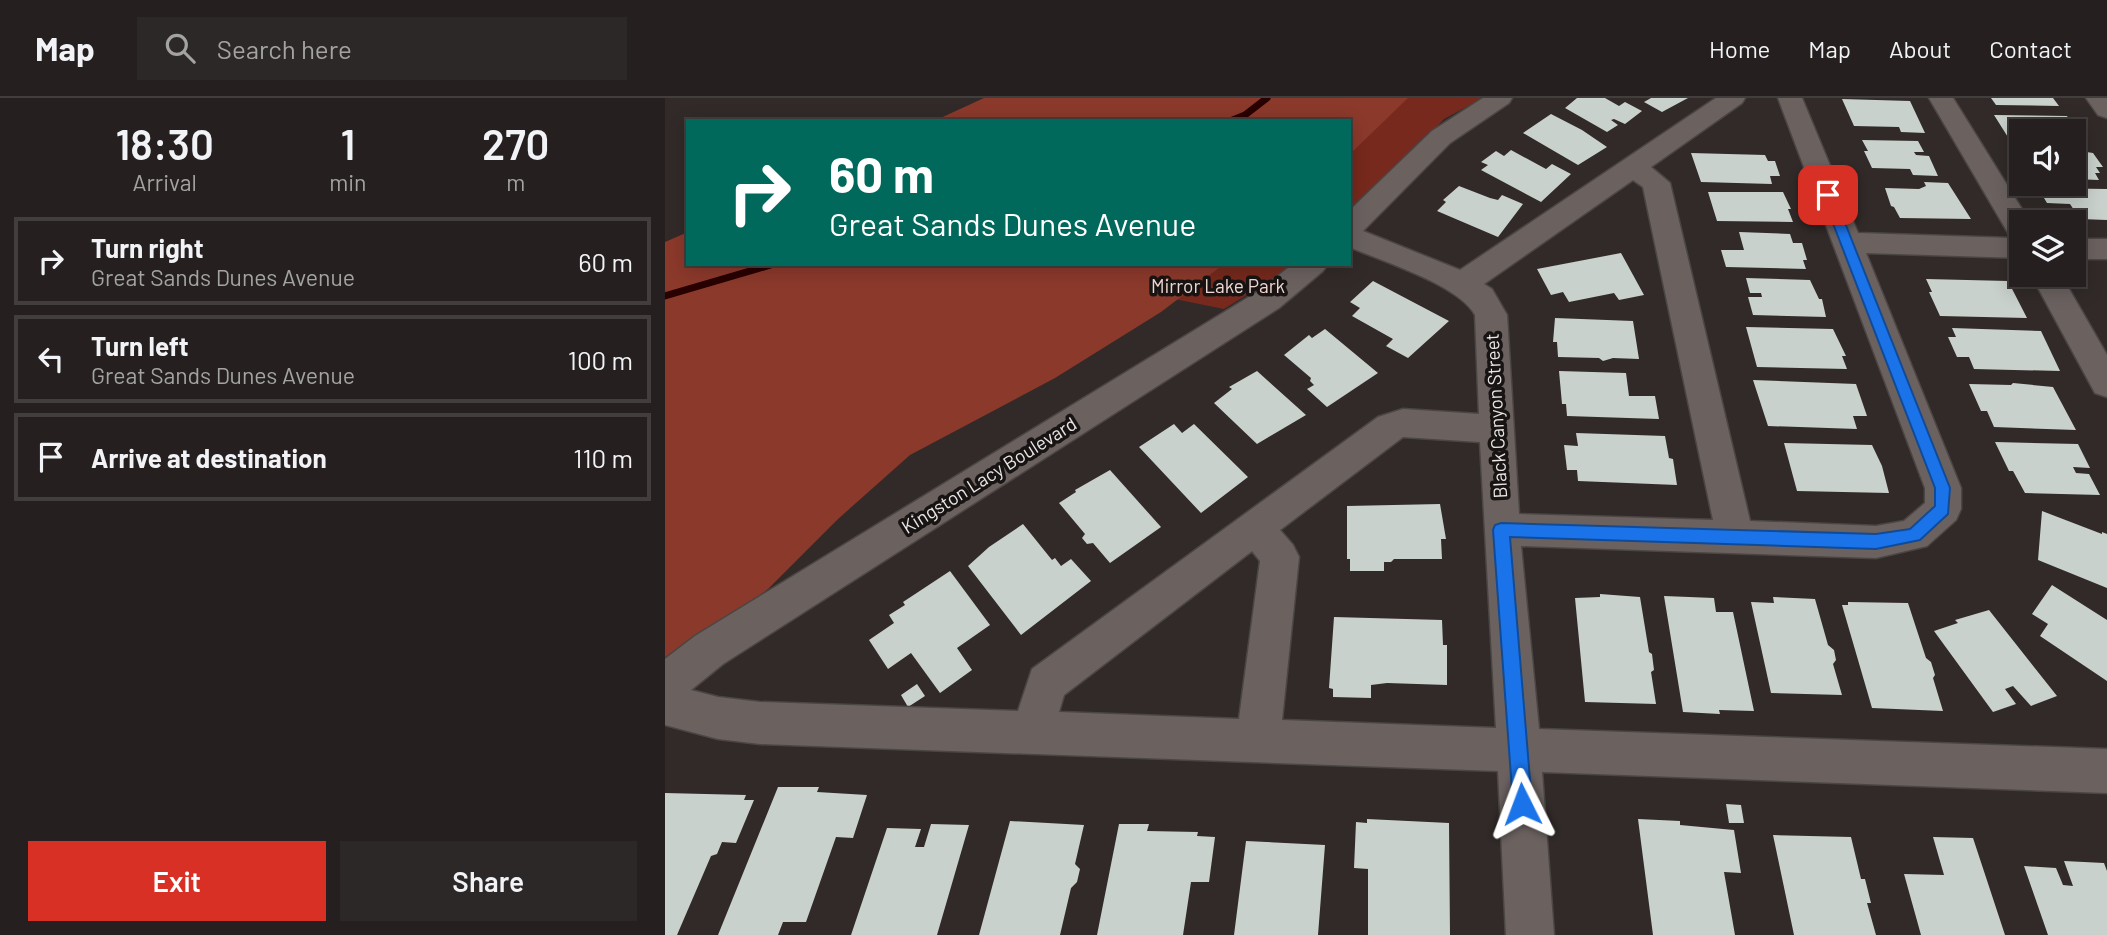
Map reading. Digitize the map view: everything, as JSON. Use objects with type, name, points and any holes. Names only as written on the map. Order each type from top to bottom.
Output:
[{"type":"street","points":[[1351,226],[1441,137],[1500,98]]},
{"type":"street","points":[[1462,284],[1733,98]]},
{"type":"street","points":[[1501,530],[1876,541],[1915,535],[1943,509],[1943,488],[1790,98]]},
{"type":"street","points":[[1941,98],[2009,212]]},
{"type":"street","points":[[2098,98],[2107,110]]},
{"type":"street","points":[[1633,167],[1656,183],[1735,537]]},
{"type":"street","name":"Black Canyon Street","points":[[1351,237],[1462,284],[1481,297],[1491,315],[1501,530],[1530,935]]},
{"type":"street","points":[[1847,243],[2009,248]]},
{"type":"street","points":[[2086,249],[2107,249]]},
{"type":"street","name":"Kingston Lacy Boulevard","points":[[665,685],[709,650],[1268,300],[1311,266]]},
{"type":"street","points":[[2053,287],[2107,384]]},
{"type":"street","points":[[1032,733],[1047,683],[1396,424],[1496,429]]},
{"type":"street","points":[[1255,528],[1280,557],[1258,741]]},
{"type":"street","points":[[665,704],[743,722],[1519,752],[2107,771]]},
{"type":"green space","points":[[1339,98],[1483,98],[1444,119],[1351,217],[1351,119],[1313,119]]},
{"type":"green space","name":"Mirror Lake Park","points":[[1111,266],[1293,266],[1224,309],[1090,282]]},
{"type":"shaded area","points":[[984,98],[1408,98],[1351,153],[1351,119],[938,119]]},
{"type":"shaded area","points":[[686,233],[686,266],[1221,266],[1161,312],[1055,378],[910,455],[838,519],[768,589],[665,666],[665,242]]},
{"type":"building","points":[[1577,98],[1605,98],[1619,106],[1625,102],[1642,111],[1625,124],[1611,120],[1618,125],[1607,132],[1565,108]]},
{"type":"building","points":[[1651,98],[1688,98],[1662,112],[1644,102]]},
{"type":"building","points":[[1991,98],[2053,98],[2059,106],[1996,105]]},
{"type":"building","points":[[1842,99],[1910,101],[1925,133],[1901,132],[1899,127],[1854,126]]},
{"type":"building","points":[[1551,114],[1607,147],[1578,165],[1523,133]]},
{"type":"building","points":[[1994,115],[2067,116],[2069,119],[2009,119],[2009,139]]},
{"type":"building","points":[[1862,140],[1918,141],[1924,152],[1914,152],[1916,155],[1929,156],[1938,176],[1913,175],[1910,169],[1872,168]]},
{"type":"building","points":[[1511,150],[1546,169],[1552,164],[1571,174],[1541,202],[1481,170],[1488,165],[1481,162],[1496,151],[1504,156]]},
{"type":"building","points":[[2086,152],[2093,153],[2103,167],[2096,167],[2100,173],[2095,173],[2099,180],[2086,179]]},
{"type":"building","points":[[1691,153],[1765,155],[1768,161],[1775,161],[1780,176],[1770,176],[1772,184],[1701,182]]},
{"type":"building","points":[[1924,182],[1948,183],[1971,219],[1900,218],[1891,206],[1885,188],[1919,189],[1926,186]]},
{"type":"building","points":[[1459,186],[1490,198],[1498,200],[1502,195],[1523,204],[1498,237],[1437,211],[1446,202],[1443,200]]},
{"type":"building","points":[[2086,189],[2107,189],[2107,220],[2086,219],[2086,210],[2074,210],[2070,204],[2047,203],[2043,196],[2086,196]]},
{"type":"building","points":[[1708,192],[1783,192],[1791,209],[1788,209],[1793,222],[1717,221]]},
{"type":"building","points":[[1739,232],[1790,234],[1793,243],[1802,243],[1807,260],[1803,260],[1806,269],[1726,267],[1721,250],[1744,250]]},
{"type":"building","points":[[1621,253],[1644,295],[1619,300],[1614,293],[1569,302],[1563,292],[1551,295],[1537,269]]},
{"type":"building","points":[[1746,278],[1810,280],[1819,299],[1822,299],[1826,317],[1753,315],[1748,297],[1762,297],[1761,293],[1750,293]]},
{"type":"building","points":[[1926,279],[2008,281],[2027,318],[1940,316],[1929,292],[1932,292]]},
{"type":"building","points":[[1373,281],[1449,321],[1408,358],[1386,346],[1393,339],[1352,316],[1360,308],[1350,302]]},
{"type":"building","points":[[1555,318],[1633,321],[1639,359],[1613,358],[1603,361],[1599,358],[1558,357],[1557,342],[1553,342]]},
{"type":"building","points":[[1746,327],[1833,329],[1846,356],[1842,356],[1847,369],[1757,367]]},
{"type":"building","points":[[1952,328],[2041,331],[2060,371],[1974,369],[1969,357],[1957,357],[1948,337],[1956,337]]},
{"type":"building","points":[[1325,329],[1378,373],[1327,407],[1307,389],[1314,385],[1310,381],[1311,378],[1284,355],[1309,335],[1312,338]]},
{"type":"building","points":[[1257,371],[1306,415],[1257,444],[1214,403],[1232,389],[1229,387]]},
{"type":"building","points":[[1559,371],[1626,373],[1629,396],[1655,396],[1659,419],[1567,416],[1566,404],[1562,404]]},
{"type":"building","points":[[1753,380],[1856,384],[1867,416],[1853,416],[1857,429],[1768,426]]},
{"type":"building","points":[[2013,383],[2053,387],[2076,430],[1994,427],[1987,411],[1981,411],[1969,384]]},
{"type":"building","points":[[1174,424],[1182,433],[1194,424],[1248,477],[1201,513],[1139,447]]},
{"type":"building","points":[[1576,433],[1665,436],[1669,458],[1673,459],[1677,485],[1578,481],[1577,470],[1567,470],[1564,445],[1578,446]]},
{"type":"building","points":[[1995,442],[2078,444],[2090,468],[2073,467],[2076,473],[2089,474],[2100,495],[2025,493],[2013,471],[2009,471]]},
{"type":"building","points":[[1784,443],[1872,445],[1882,466],[1889,493],[1797,491]]},
{"type":"building","points":[[1110,470],[1161,527],[1110,563],[1093,543],[1087,544],[1082,538],[1085,534],[1059,503],[1076,492],[1075,490]]},
{"type":"building","points":[[1440,504],[1446,539],[1441,539],[1442,559],[1394,559],[1384,562],[1384,571],[1350,571],[1350,559],[1347,559],[1347,506]]},
{"type":"building","points":[[2042,511],[2107,534],[2107,588],[2038,560]]},
{"type":"building","points":[[1023,524],[1052,560],[1055,558],[1061,566],[1071,559],[1091,581],[1021,635],[968,566],[989,547]]},
{"type":"building","points":[[950,571],[990,625],[957,648],[972,670],[940,693],[911,653],[888,669],[869,640],[894,623],[889,615],[905,605],[903,602]]},
{"type":"building","points":[[2052,585],[2107,620],[2107,681],[2040,636],[2048,624],[2032,614]]},
{"type":"building","points":[[1600,594],[1640,597],[1649,652],[1652,654],[1654,670],[1651,672],[1656,704],[1585,702],[1575,598],[1600,597]]},
{"type":"building","points":[[1664,596],[1714,598],[1716,612],[1733,612],[1754,711],[1719,710],[1720,714],[1683,712]]},
{"type":"building","points":[[1773,597],[1815,599],[1828,645],[1834,650],[1836,660],[1833,664],[1842,695],[1771,693],[1751,602],[1774,603]]},
{"type":"building","points":[[1848,602],[1908,603],[1926,658],[1931,662],[1943,711],[1872,708],[1842,605],[1848,605]]},
{"type":"building","points":[[1989,610],[2057,696],[2031,706],[2013,686],[2005,689],[2016,704],[1993,712],[1934,631],[1958,623],[1955,620]]},
{"type":"building","points":[[1334,617],[1442,620],[1443,645],[1447,645],[1447,685],[1387,683],[1371,685],[1371,698],[1333,697],[1333,689],[1329,688]]},
{"type":"building","points":[[917,684],[925,696],[908,707],[901,695]]},
{"type":"building","points":[[778,787],[819,787],[817,792],[867,795],[853,838],[836,837],[806,922],[783,922],[778,935],[718,935]]},
{"type":"building","points":[[665,793],[746,795],[744,800],[754,800],[736,843],[722,842],[717,854],[711,856],[677,935],[665,935]]},
{"type":"building","points":[[1726,804],[1741,805],[1744,823],[1729,823]]},
{"type":"building","points":[[1367,819],[1449,823],[1450,935],[1368,935],[1368,869],[1354,868],[1356,822],[1367,823]]},
{"type":"building","points":[[1638,819],[1680,821],[1680,825],[1734,830],[1741,873],[1724,872],[1735,935],[1653,935]]},
{"type":"building","points":[[1010,821],[1084,825],[1075,864],[1080,869],[1077,882],[1071,888],[1060,935],[979,935]]},
{"type":"building","points":[[931,824],[969,825],[937,935],[851,935],[887,828],[921,829],[915,847],[924,847]]},
{"type":"building","points":[[1119,824],[1149,824],[1147,831],[1198,832],[1197,836],[1215,837],[1209,882],[1191,882],[1183,935],[1097,935]]},
{"type":"building","points":[[1773,835],[1851,837],[1861,879],[1865,879],[1871,903],[1867,903],[1876,935],[1794,935]]},
{"type":"building","points":[[1933,837],[1973,838],[2005,935],[1921,935],[1904,874],[1944,875]]},
{"type":"building","points":[[1246,841],[1325,845],[1318,935],[1234,935]]},
{"type":"building","points":[[2064,861],[2104,863],[2107,871],[2107,935],[2048,935],[2024,866],[2056,868],[2063,885],[2073,886]]},
{"type":"waterway","points":[[1235,119],[1245,115],[1267,98]]},
{"type":"waterway","points":[[665,296],[767,266]]},
{"type":"route","points":[[1522,804],[1501,530],[1876,541],[1915,535],[1943,509],[1943,488],[1828,195]]}]
